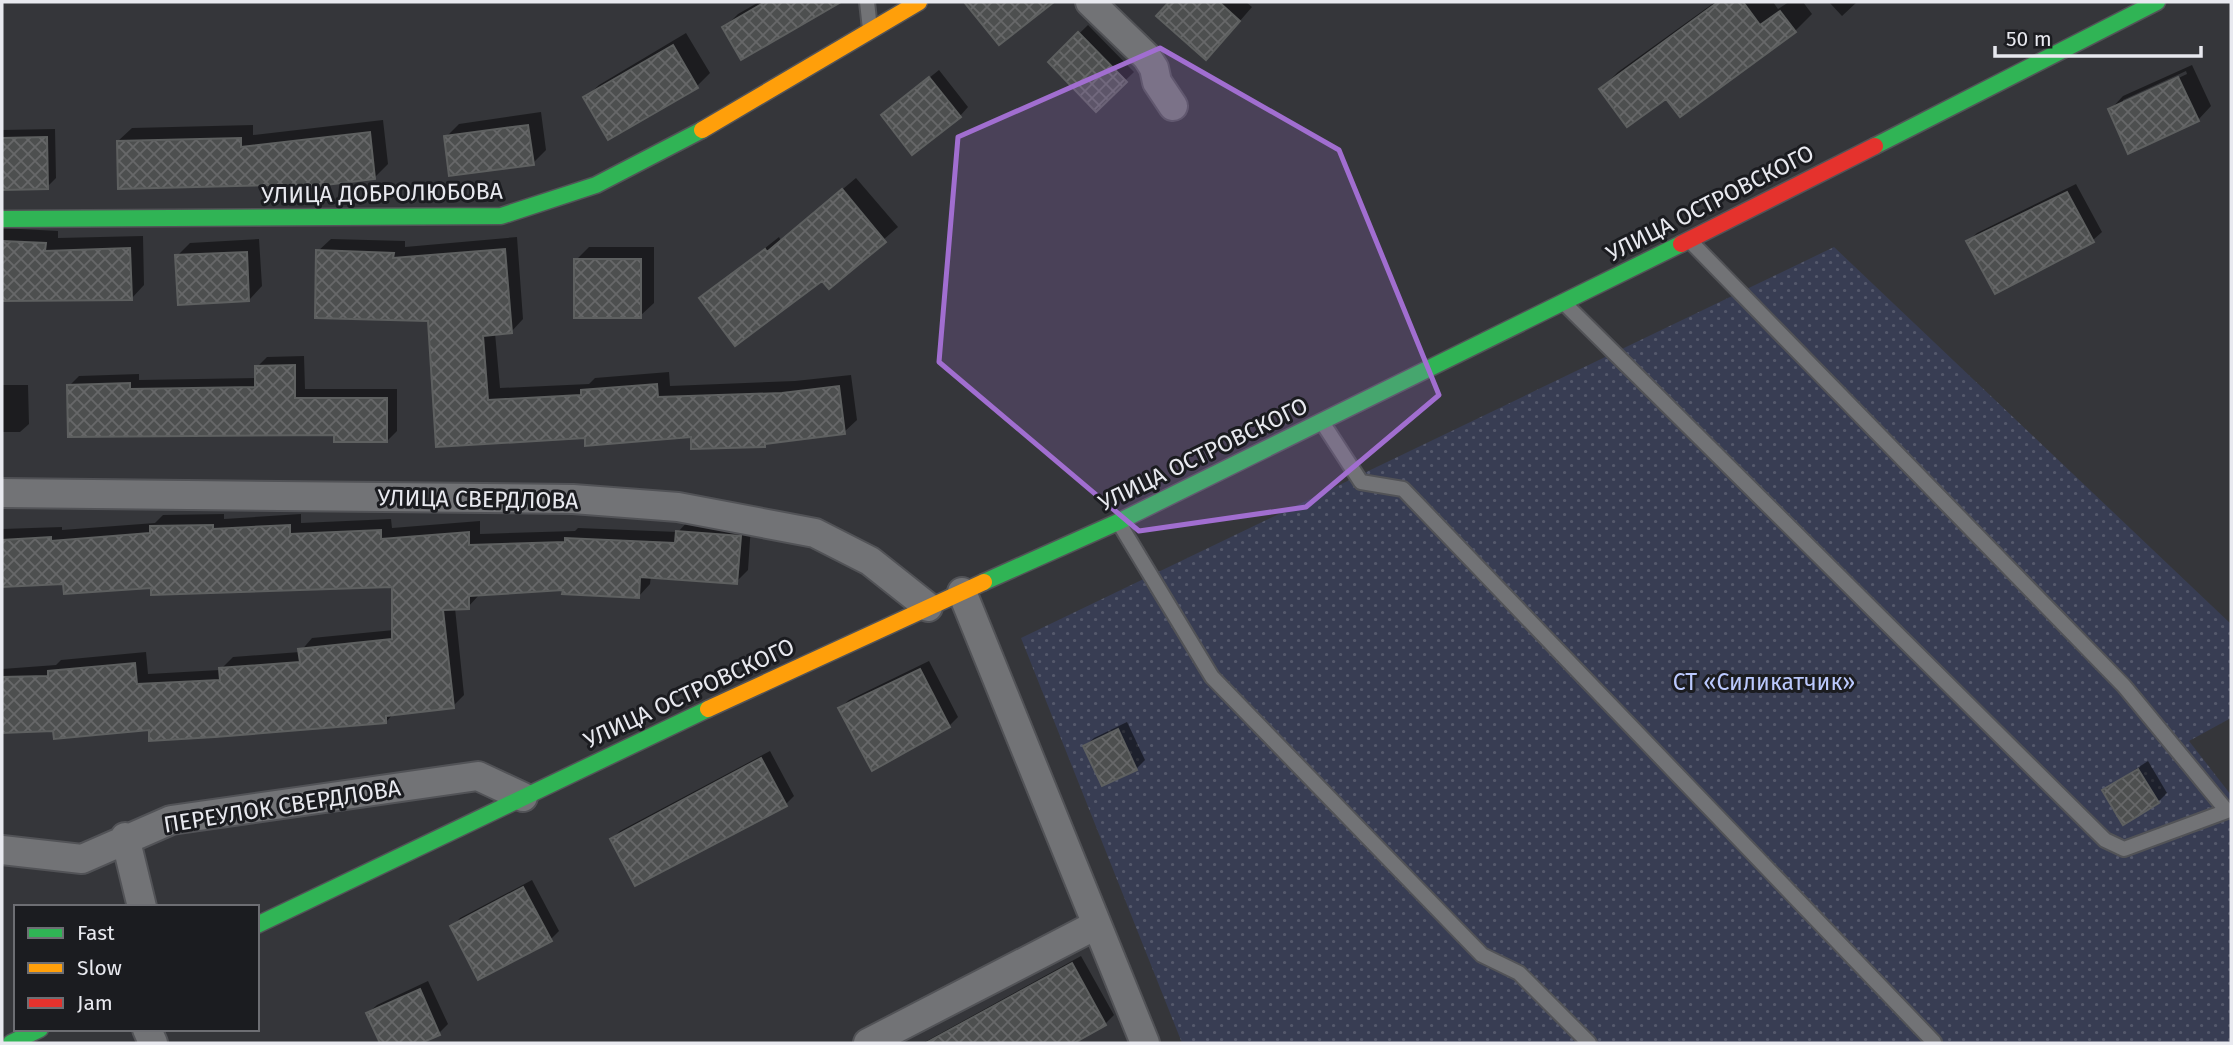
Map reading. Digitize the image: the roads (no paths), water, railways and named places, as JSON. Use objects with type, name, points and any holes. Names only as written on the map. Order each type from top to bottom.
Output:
[{"type":"street","name":"УЛИЦА ДОБРОЛЮБОВА","points":[[2,219],[501,216],[520,212],[565,199],[645,163],[871,34],[919,2]]},
{"type":"street","points":[[1090,2],[1147,57],[1173,106]]},
{"type":"street","name":"УЛИЦА ОСТРОВСКОГО","points":[[259,924],[928,607],[1118,522],[1688,240],[2157,2]]},
{"type":"street","name":"УЛИЦА СВЕРДЛОВА","points":[[2,493],[573,499],[678,508],[815,533],[870,561],[928,607]]},
{"type":"street","points":[[962,592],[1144,1043]]},
{"type":"street","name":"ПЕРЕУЛОК СВЕРДЛОВА","points":[[2,850],[82,859],[171,820],[478,776],[523,797]]},
{"type":"street","points":[[125,838],[142,905]]},
{"type":"street","points":[[868,1043],[1097,925]]},
{"type":"street","points":[[11,1043],[36,1031]]},
{"type":"lane","points":[[867,2],[871,34]]},
{"type":"lane","points":[[1563,302],[2105,840],[2124,849],[2227,811],[2124,686],[1688,240]]},
{"type":"lane","points":[[1321,422],[1361,482],[1403,489],[1934,1042]]},
{"type":"lane","points":[[1118,522],[1212,677],[1482,956],[1519,972],[1589,1043]]},
{"type":"park label","name":"СТ «Силикатчик»","points":[[1764,682]]}]
